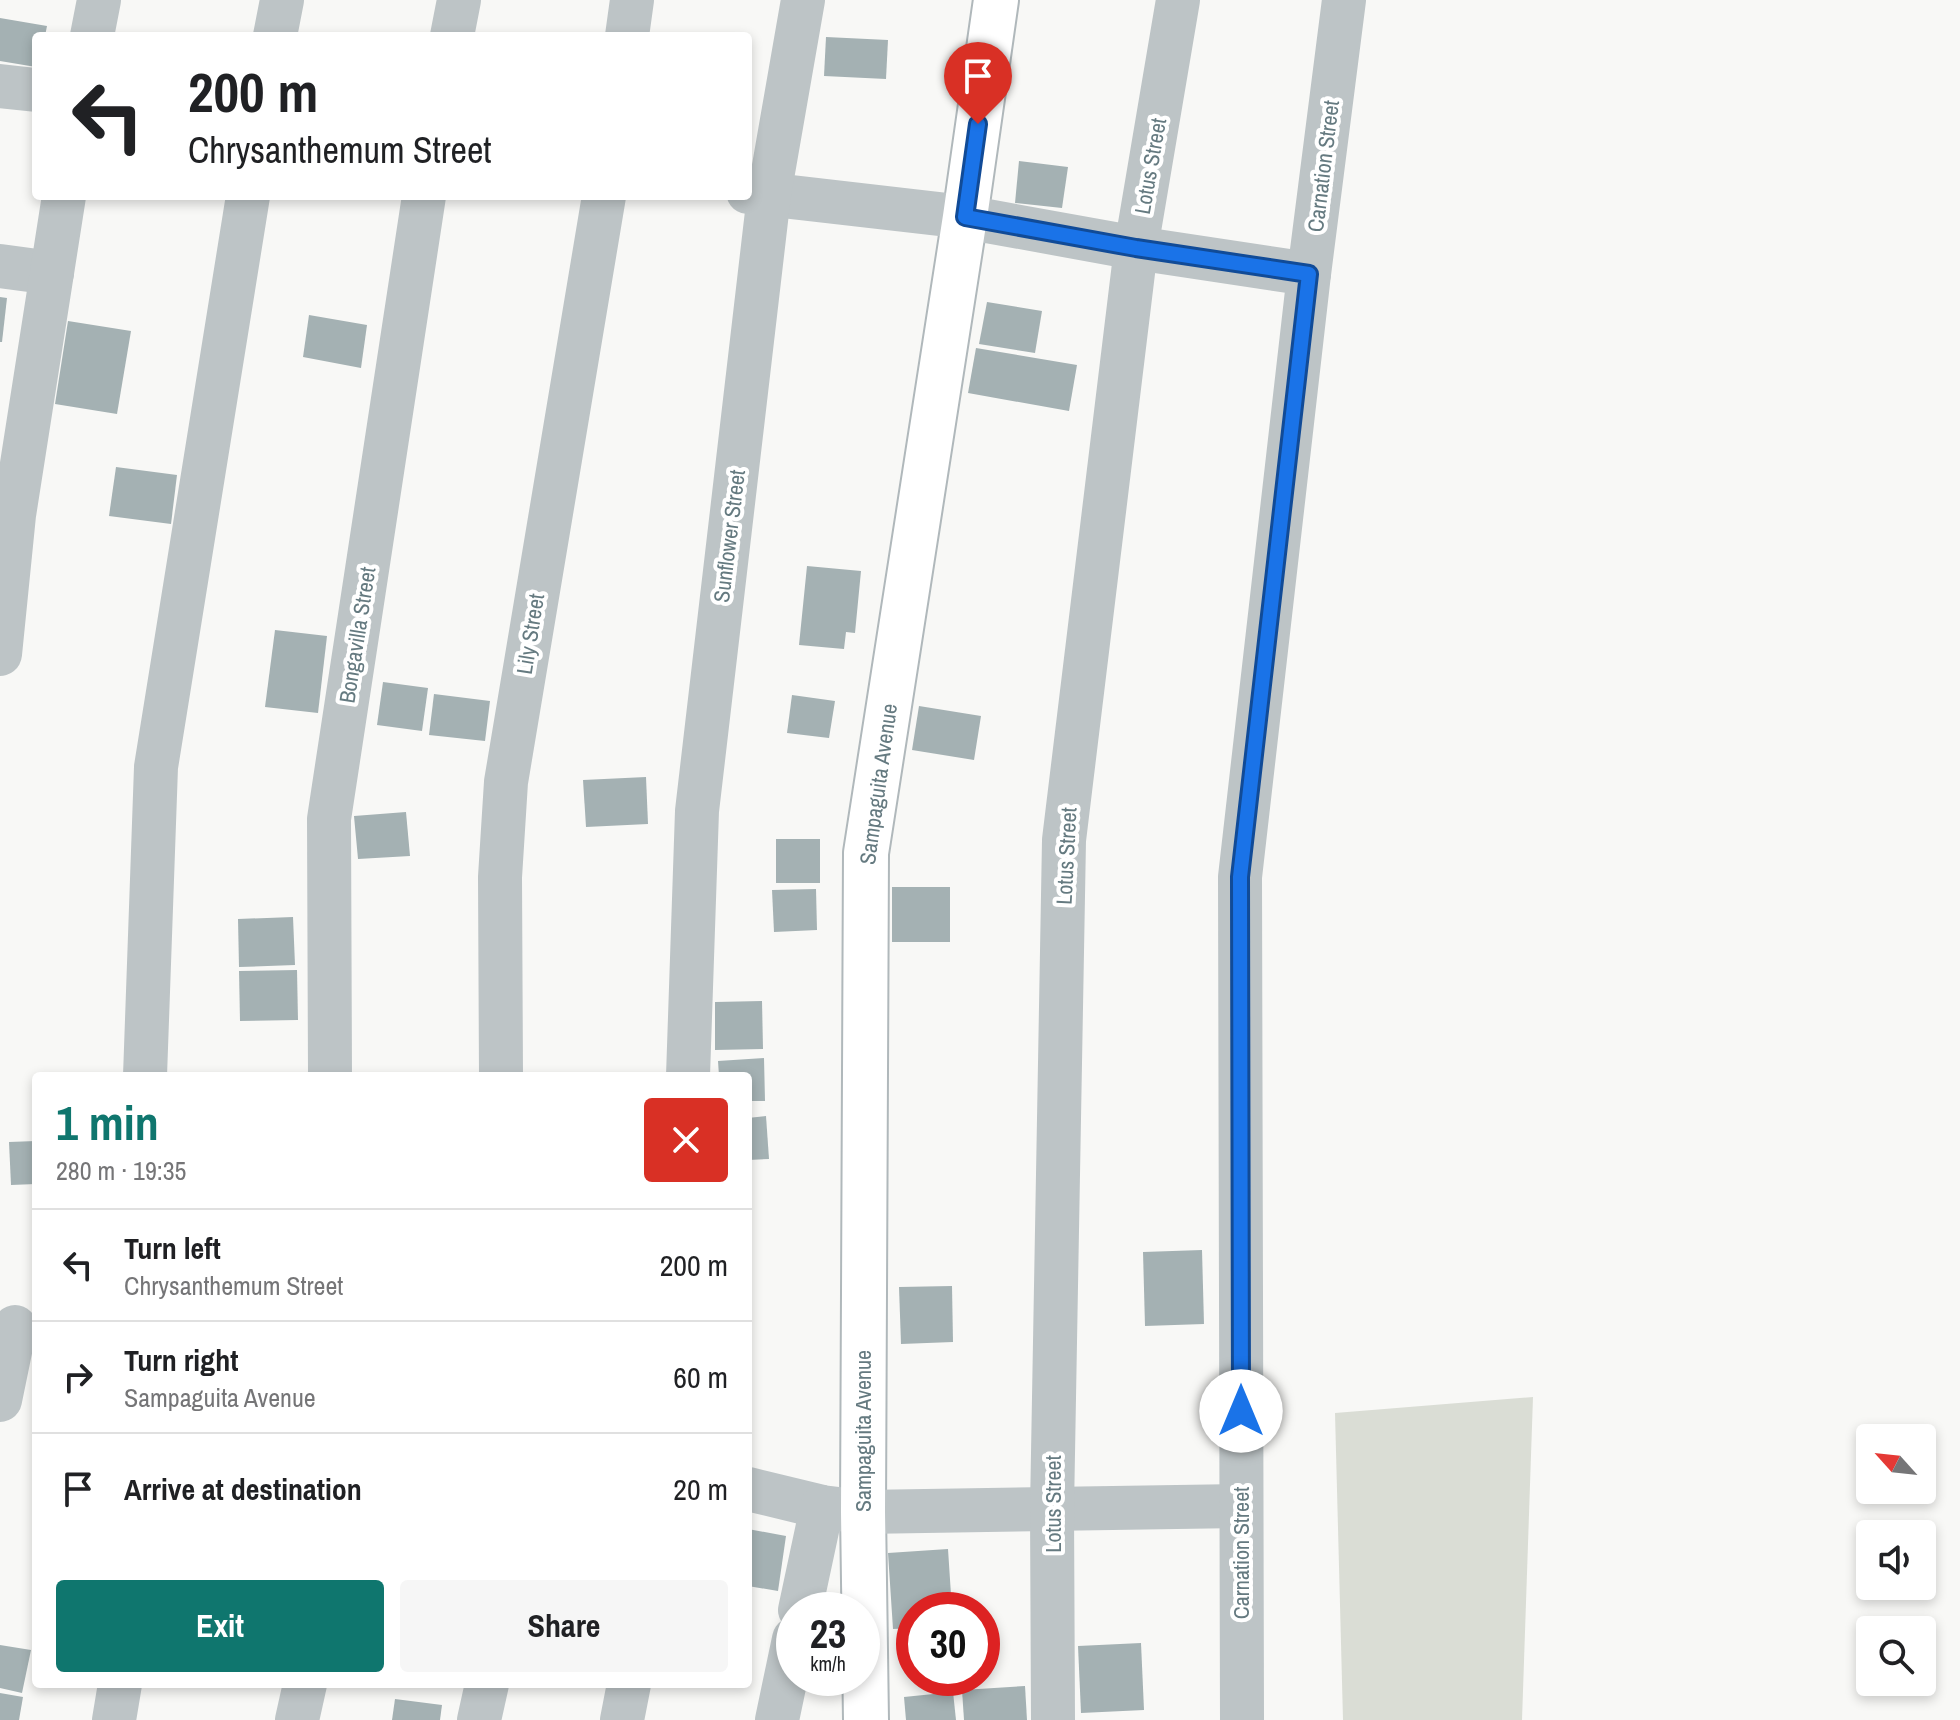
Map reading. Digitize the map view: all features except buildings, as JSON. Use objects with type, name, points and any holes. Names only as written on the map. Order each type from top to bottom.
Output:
[{"type":"main road","name":"Sampaguita Avenue","points":[[866,1720],[843,1509],[866,853],[996,0]]},
{"type":"street","points":[[93,32],[99,0]]},
{"type":"street","points":[[276,32],[282,0]]},
{"type":"street","points":[[453,32],[459,0]]},
{"type":"street","points":[[628,32],[632,0]]},
{"type":"street","name":"Sunflower Street","points":[[688,1072],[697,811],[759,194],[803,0]]},
{"type":"street","name":"Lotus Street","points":[[1053,1720],[1052,1509],[1064,840],[1136,248],[1178,0]]},
{"type":"street","name":"Carnation Street","points":[[1242,1720],[1240,877],[1309,274],[1344,0]]},
{"type":"street","points":[[0,86],[32,90]]},
{"type":"street","points":[[759,194],[965,217],[1136,248],[1309,274]]},
{"type":"street","points":[[1,636],[14,515],[12,442],[52,273],[63,200]]},
{"type":"street","points":[[145,1072],[156,767],[247,200]]},
{"type":"street","name":"Bongavilla Street","points":[[330,1072],[329,819],[423,200]]},
{"type":"street","name":"Lily Street","points":[[501,1072],[500,877],[506,782],[603,200]]},
{"type":"street","points":[[0,266],[52,273]]},
{"type":"street","points":[[0,1400],[17,1327]]},
{"type":"street","points":[[752,1490],[843,1509],[1241,1506]]},
{"type":"street","points":[[808,1592],[843,1509]]},
{"type":"street","points":[[114,1720],[119,1688]]},
{"type":"street","points":[[297,1720],[304,1688]]},
{"type":"street","points":[[479,1720],[486,1688]]},
{"type":"street","points":[[622,1720],[628,1688]]},
{"type":"street","points":[[777,1720],[782,1696]]},
{"type":"shaded area","points":[[1533,1397],[1522,1720],[1343,1720],[1335,1413]]},
{"type":"route","points":[[978,124],[965,217],[1136,248],[1309,274],[1240,877],[1241,1411]]}]
